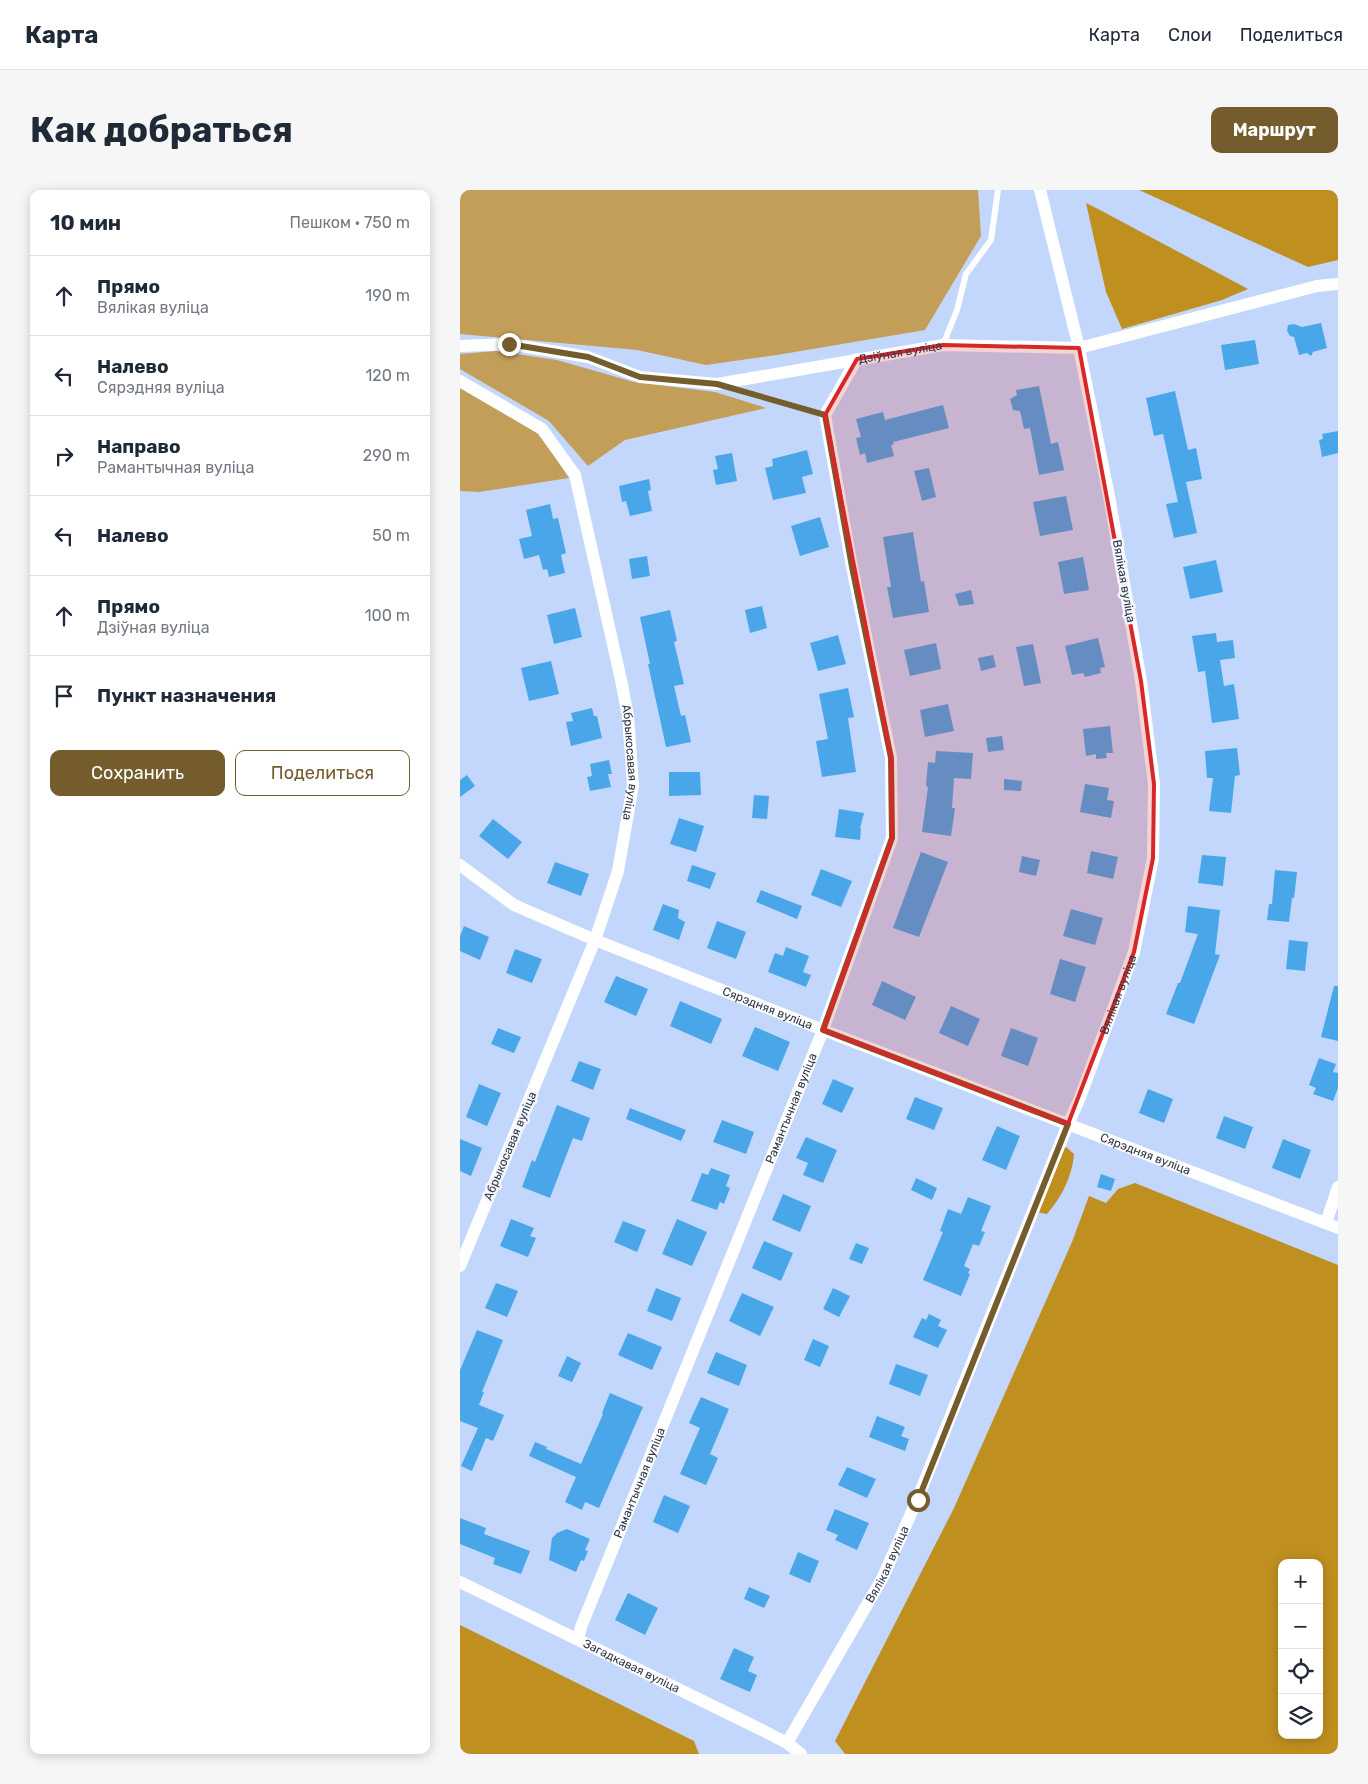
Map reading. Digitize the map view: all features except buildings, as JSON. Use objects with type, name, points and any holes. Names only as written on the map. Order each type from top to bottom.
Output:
[{"type":"street","name":"Вялікая вуліца","points":[[787,1743],[883,1577],[918,1500],[1079,1100],[1134,952],[1153,858],[1154,784],[1141,681],[1109,496],[1079,348],[1040,190]]},
{"type":"street","name":"Дзіўная вуліца","points":[[460,346],[509,344],[588,357],[640,377],[717,384],[943,345],[1079,348],[1317,286],[1338,284]]},
{"type":"street","points":[[825,415],[857,359]]},
{"type":"street","name":"Абрыкосавая вуліца","points":[[460,381],[542,429],[575,475],[628,716],[633,785],[618,871],[595,940],[460,1266]]},
{"type":"street","name":"Рамантычная вуліца","points":[[578,1639],[823,1030],[892,838],[891,758],[852,567],[825,415]]},
{"type":"street","name":"Сярэдняя вуліца","points":[[460,865],[514,905],[595,940],[823,1030],[1338,1228]]},
{"type":"street","points":[[1326,1223],[1338,1187]]},
{"type":"street","name":"Загадкавая вуліца","points":[[460,1582],[787,1743],[801,1754]]},
{"type":"lane","points":[[943,345],[957,310],[966,274],[991,240],[998,190]]},
{"type":"lane","points":[[717,384],[825,415]]},
{"type":"highlighted area","points":[[943,345],[1079,348],[1141,681],[1154,784],[1153,858],[1134,952],[1068,1124],[823,1030],[892,838],[891,758],[825,415],[857,359]]},
{"type":"shaded area","points":[[460,190],[978,190],[981,236],[925,330],[706,365],[637,350],[460,334]]},
{"type":"shaded area","points":[[1139,190],[1338,190],[1338,260],[1308,267]]},
{"type":"shaded area","points":[[1086,203],[1248,289],[1222,300],[1122,329],[1106,292]]},
{"type":"shaded area","points":[[496,351],[557,360],[634,382],[715,392],[766,408],[625,440],[588,466],[549,421],[460,369],[460,354]]},
{"type":"shaded area","points":[[460,388],[541,435],[569,478],[479,492],[460,491]]},
{"type":"shaded area","points":[[1066,1147],[1074,1154],[1071,1171],[1065,1186],[1047,1214],[1035,1212],[1057,1154]]},
{"type":"shaded area","points":[[1135,1183],[1338,1265],[1338,1754],[845,1754],[835,1741],[954,1508],[1072,1242],[1089,1196],[1106,1203],[1118,1189]]},
{"type":"shaded area","points":[[460,1625],[694,1741],[699,1754],[460,1754]]},
{"type":"route","points":[[509,344],[588,357],[640,377],[717,384],[825,415],[852,567],[891,758],[892,838],[823,1030],[1068,1124],[918,1500]]}]
